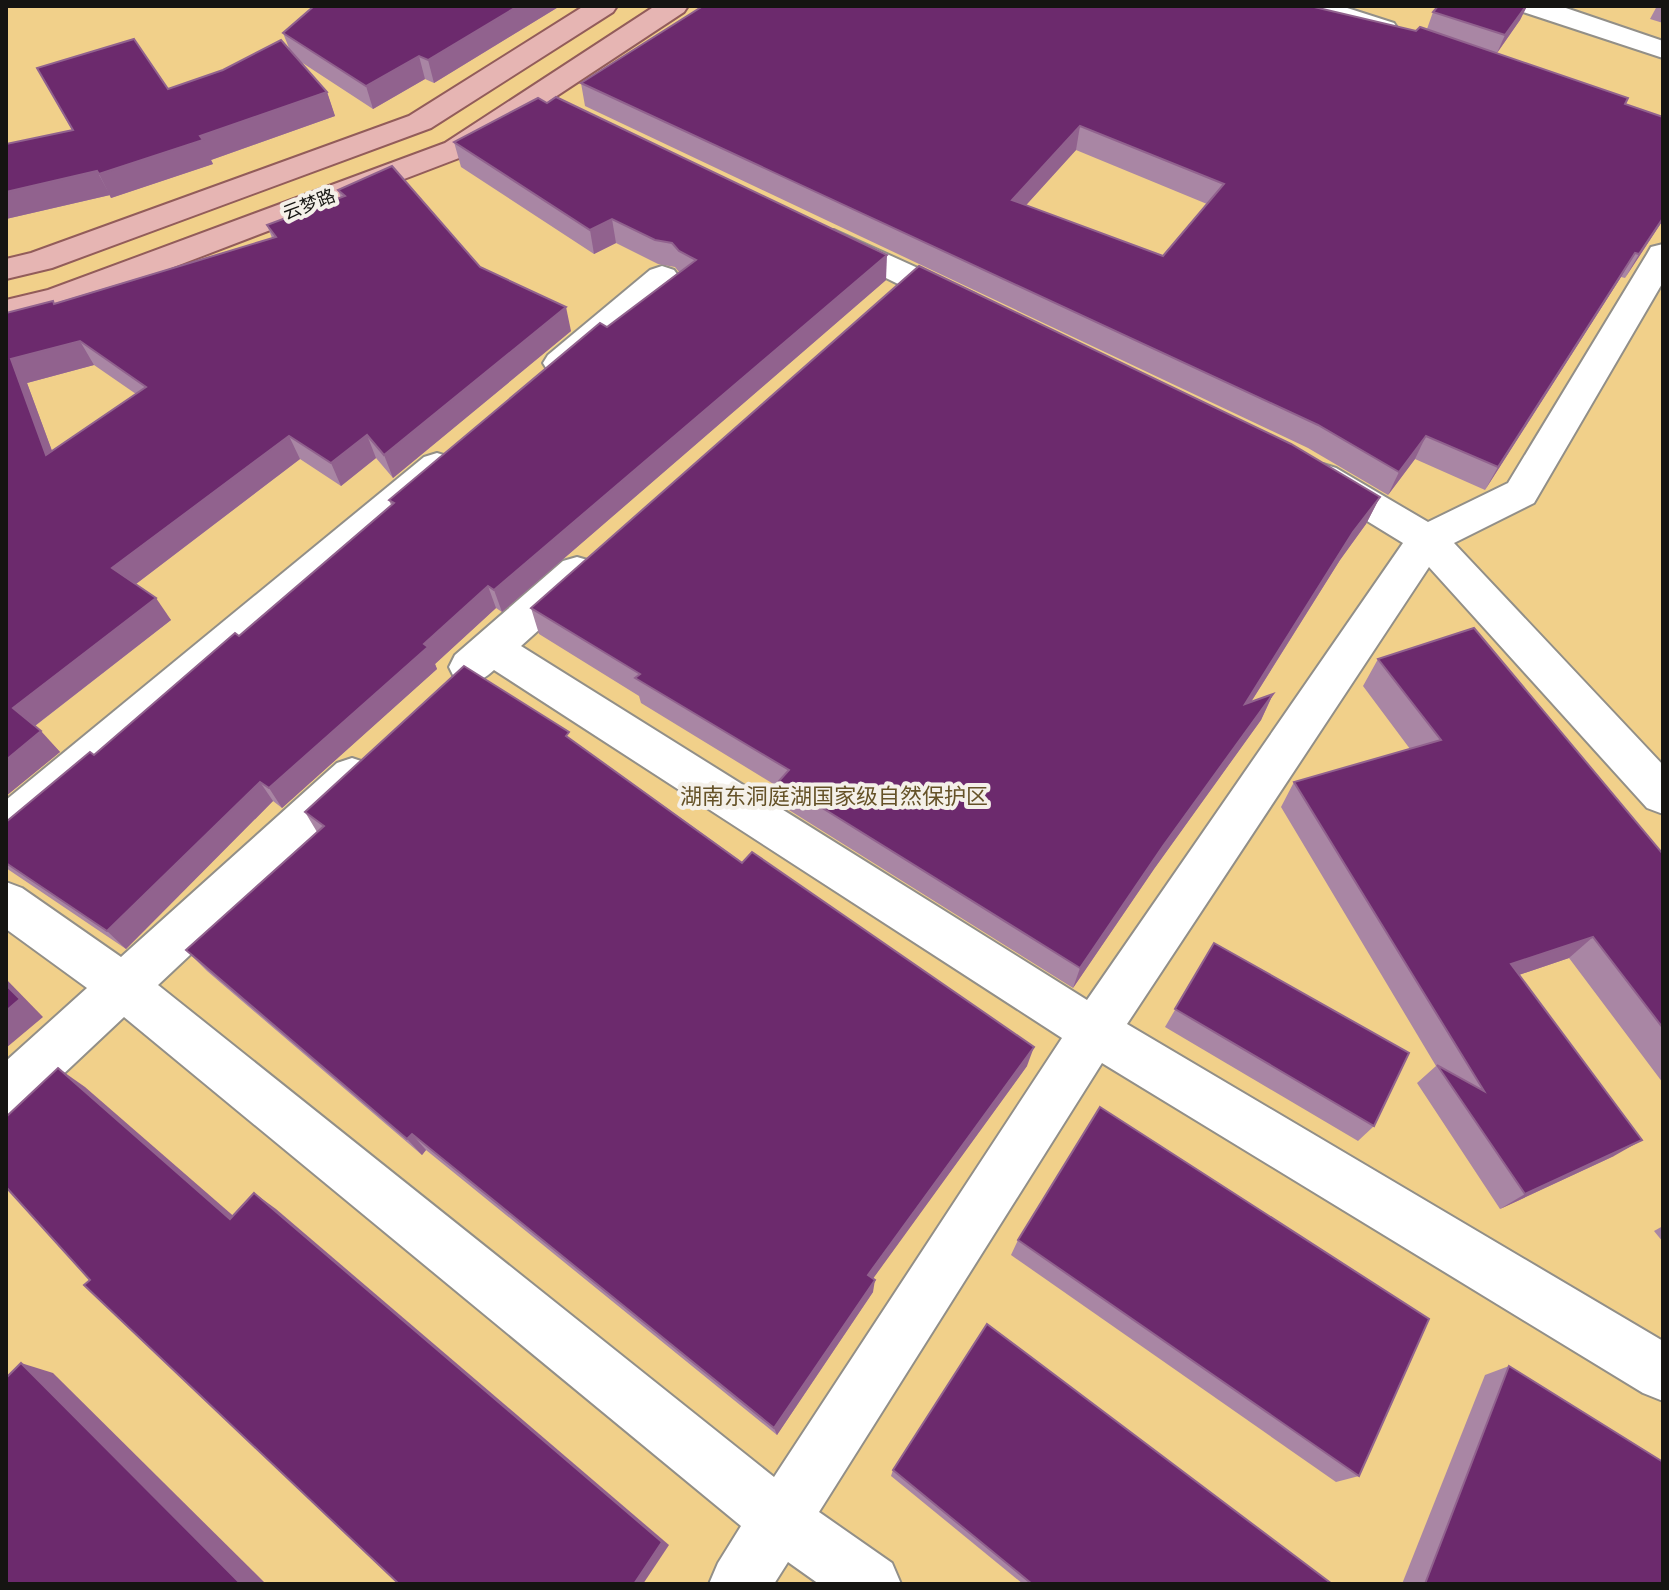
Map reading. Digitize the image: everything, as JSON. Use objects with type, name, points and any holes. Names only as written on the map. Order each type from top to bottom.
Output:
[{"type":"main road","points":[[6,269],[40,261],[420,122],[603,6]]},
{"type":"main road","name":"云梦路","points":[[6,311],[57,299],[456,149],[551,103],[674,6]]},
{"type":"street","points":[[1314,6],[1405,36]]},
{"type":"street","points":[[1533,6],[1663,50]]},
{"type":"street","points":[[802,224],[998,319]]},
{"type":"street","points":[[739,1584],[1094,1031],[1427,539],[1521,493],[1663,254]]},
{"type":"street","points":[[528,389],[662,277]]},
{"type":"street","points":[[878,309],[913,278]]},
{"type":"street","points":[[6,827],[468,440]]},
{"type":"street","points":[[1294,460],[1427,539],[1663,795]]},
{"type":"street","points":[[445,690],[608,545]]},
{"type":"street","points":[[491,648],[1094,1031],[1663,1373]]},
{"type":"street","points":[[6,1094],[376,754]]},
{"type":"street","points":[[6,903],[123,986],[780,1520],[871,1584]]},
{"type":"green space","name":"湖南东洞庭湖国家级自然保护区","points":[[6,6],[1663,6],[1663,1584],[6,1584]]},
{"type":"building","points":[[314,6],[518,6],[428,60],[419,56],[366,86],[283,33]]},
{"type":"building","points":[[703,6],[1310,6],[1416,31],[1420,27],[1628,98],[1625,104],[1663,117],[1663,218],[1639,254],[1635,253],[1498,467],[1426,436],[1399,472],[1318,425],[581,83]],"holes":[[[1080,126],[1224,184],[1163,256],[1012,200]]]},
{"type":"building","points":[[1438,6],[1526,6],[1505,35],[1433,12]]},
{"type":"building","points":[[134,39],[168,89],[223,70],[281,40],[327,92],[200,136],[203,140],[99,174],[97,171],[6,192],[6,144],[73,130],[37,68]]},
{"type":"building","points":[[556,97],[887,255],[494,590],[488,586],[424,644],[428,647],[269,788],[260,782],[107,931],[6,863],[6,822],[90,752],[94,755],[235,633],[239,636],[394,503],[389,500],[600,323],[607,327],[696,260],[679,251],[672,243],[655,240],[612,219],[590,230],[454,142],[538,98],[547,103]]},
{"type":"building","points":[[392,166],[480,267],[566,307],[384,455],[367,435],[331,463],[289,436],[112,568],[156,598],[13,708],[41,731],[6,760],[6,313],[53,301],[54,304],[276,237],[267,225],[345,196],[338,190]],"holes":[[[80,341],[146,387],[46,455],[11,359]]]},
{"type":"building","points":[[919,266],[1291,444],[1380,497],[1353,532],[1245,704],[1273,694],[1080,968],[779,781],[789,770],[635,678],[640,674],[531,608]]},
{"type":"building","points":[[1474,628],[1663,854],[1663,1028],[1593,937],[1511,964],[1642,1140],[1525,1194],[1437,1065],[1484,1091],[1294,782],[1441,740],[1378,659]]},
{"type":"building","points":[[464,666],[569,732],[566,736],[742,863],[752,852],[1034,1047],[868,1275],[875,1280],[774,1428],[412,1134],[407,1139],[186,950],[324,826],[305,812]]},
{"type":"building","points":[[1214,943],[1409,1053],[1374,1126],[1175,1009]]},
{"type":"building","points":[[6,985],[20,999],[6,1011]]},
{"type":"building","points":[[58,1068],[230,1219],[254,1193],[662,1542],[634,1584],[399,1584],[84,1285],[90,1280],[6,1187],[6,1117]]},
{"type":"building","points":[[1100,1107],[1429,1319],[1359,1476],[1018,1240]]},
{"type":"building","points":[[987,1324],[1332,1584],[1032,1584],[893,1470]]},
{"type":"building","points":[[21,1363],[241,1584],[6,1584],[6,1378]]},
{"type":"building","points":[[1509,1366],[1663,1462],[1663,1584],[1425,1584]]}]
